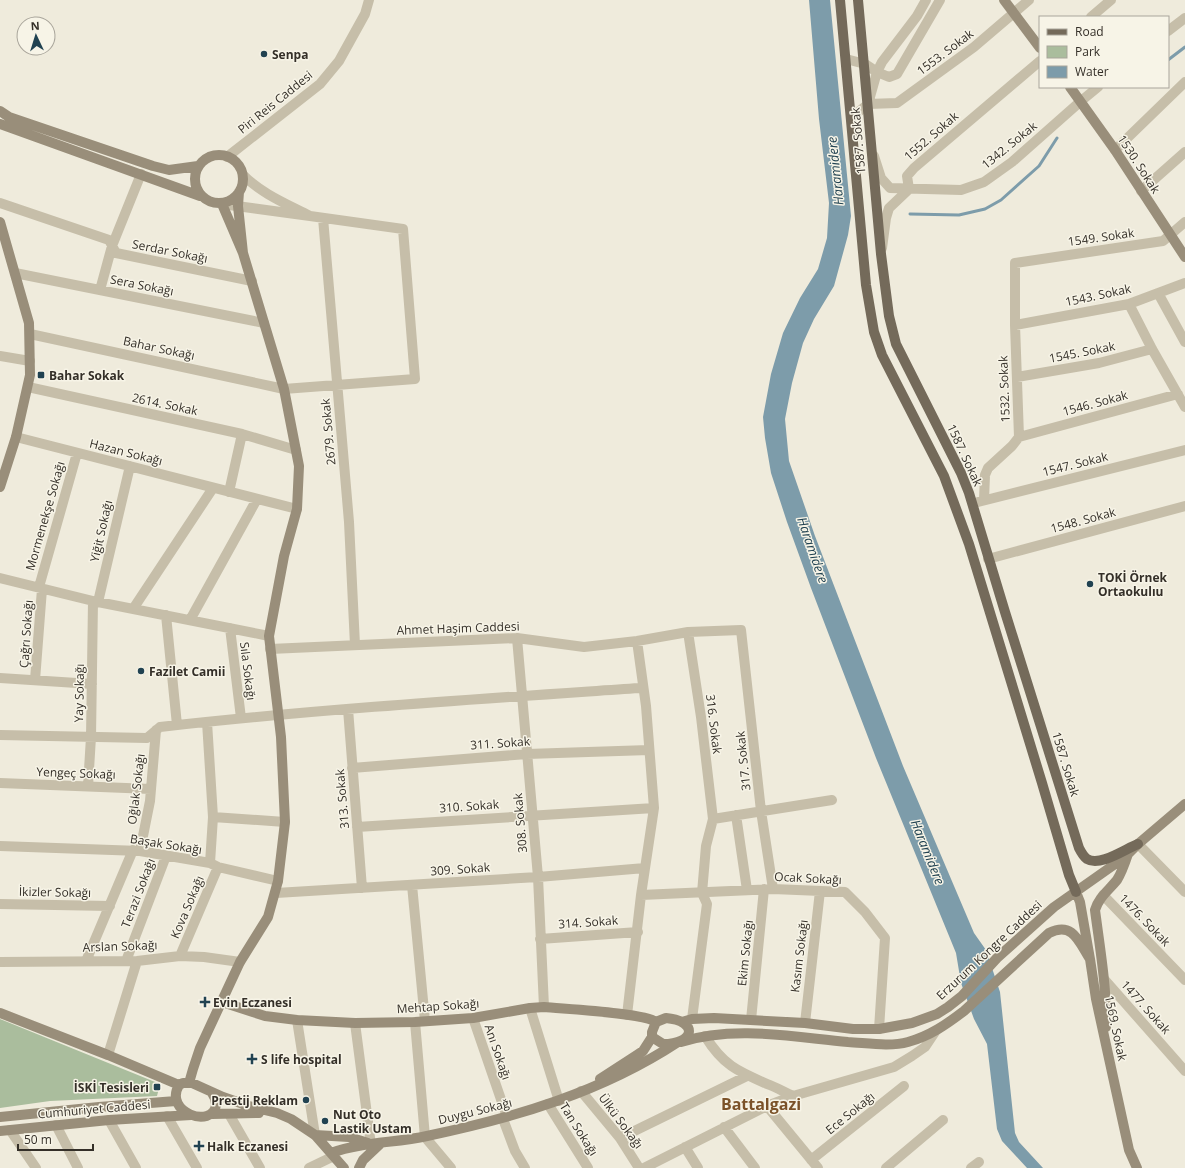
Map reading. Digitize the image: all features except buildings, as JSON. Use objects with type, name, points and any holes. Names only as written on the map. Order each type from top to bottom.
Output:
[{"type":"main road","name":"1587. Sokak","points":[[840,0],[866,285],[874,332],[882,355],[944,476],[969,544],[1069,875],[1076,892]]},
{"type":"main road","name":"1587. Sokak","points":[[858,0],[881,254],[889,316],[896,344],[961,473],[1079,848],[1087,859],[1101,861],[1138,844]]},
{"type":"street","name":"Piri Reis Caddesi","points":[[227,157],[320,84],[339,61],[365,14],[369,0]]},
{"type":"street","points":[[851,118],[868,104],[877,72],[882,62],[917,16],[926,0]]},
{"type":"street","points":[[846,59],[865,64],[877,72],[889,77],[897,74],[940,0]]},
{"type":"street","points":[[1004,0],[1039,47]]},
{"type":"street","name":"1553. Sokak","points":[[868,104],[896,103],[974,47],[1029,0]]},
{"type":"street","points":[[1092,16],[1111,0]]},
{"type":"street","points":[[1169,30],[1185,18]]},
{"type":"street","name":"1552. Sokak","points":[[909,189],[907,176],[914,168],[1039,62]]},
{"type":"street","points":[[1114,150],[1185,82]]},
{"type":"street","name":"1530. Sokak","points":[[1071,88],[1142,191],[1185,257]]},
{"type":"street","name":"1342. Sokak","points":[[873,154],[882,178],[890,188],[961,190],[984,182],[1012,162],[1097,88]]},
{"type":"street","points":[[0,112],[9,117],[152,166],[169,170],[198,166]]},
{"type":"street","points":[[0,124],[200,196],[206,201],[323,218]]},
{"type":"street","points":[[1142,191],[1185,152]]},
{"type":"street","points":[[200,196],[194,181],[198,166],[211,156],[219,155],[227,157],[240,167],[243,175],[243,183],[236,197],[222,204]]},
{"type":"street","points":[[100,290],[112,246],[141,174]]},
{"type":"street","points":[[243,175],[253,185],[267,194],[310,216]]},
{"type":"street","points":[[881,254],[886,218],[889,208],[909,189]]},
{"type":"street","points":[[239,192],[238,206],[243,253]]},
{"type":"street","name":"Serdar Sokağı","points":[[0,203],[109,240],[116,253],[252,281]]},
{"type":"street","points":[[190,1083],[193,1068],[200,1048],[240,962],[268,917],[278,881],[285,822],[281,737],[269,636],[284,556],[296,509],[299,466],[284,389],[243,253],[222,204]]},
{"type":"street","name":"2679. Sokak","points":[[323,218],[349,522],[355,645]]},
{"type":"street","name":"Bahar Sokağı","points":[[30,334],[284,389],[415,379],[403,229],[323,218]]},
{"type":"street","points":[[0,222],[2,238],[15,273],[30,323],[30,375],[28,387],[16,437],[0,487]]},
{"type":"street","name":"1549. Sokak","points":[[1014,263],[1163,241],[1185,222]]},
{"type":"street","name":"1532. Sokak","points":[[984,500],[985,475],[988,468],[1012,446],[1019,437],[1014,263]]},
{"type":"street","name":"Sera Sokağı","points":[[15,273],[264,322]]},
{"type":"street","name":"1543. Sokak","points":[[1015,324],[1129,304],[1185,283]]},
{"type":"street","points":[[1158,293],[1185,342]]},
{"type":"street","points":[[1129,304],[1152,349],[1185,407]]},
{"type":"street","name":"1545. Sokak","points":[[1017,377],[1100,363],[1152,349]]},
{"type":"street","points":[[0,356],[30,362]]},
{"type":"street","name":"2614. Sokak","points":[[28,387],[242,434],[296,450]]},
{"type":"street","name":"1546. Sokak","points":[[1019,437],[1178,394]]},
{"type":"street","points":[[228,492],[242,434]]},
{"type":"street","name":"Hazan Sokağı","points":[[16,437],[296,509]]},
{"type":"street","name":"1547. Sokak","points":[[972,504],[1185,450]]},
{"type":"street","name":"Mormenekşe Sokağı","points":[[40,588],[77,453]]},
{"type":"street","name":"Yiğit Sokağı","points":[[95,601],[130,466]]},
{"type":"street","points":[[132,609],[213,488]]},
{"type":"street","points":[[190,620],[257,499]]},
{"type":"street","name":"1548. Sokak","points":[[988,558],[1185,506]]},
{"type":"street","points":[[0,578],[132,609],[269,636]]},
{"type":"street","name":"Çağrı Sokağı","points":[[36,680],[40,588]]},
{"type":"street","name":"Yay Sokağı","points":[[88,786],[95,601]]},
{"type":"street","points":[[166,615],[177,725]]},
{"type":"street","name":"Sıla Sokağı","points":[[230,628],[241,718]]},
{"type":"street","name":"Ahmet Haşim Caddesi","points":[[270,650],[516,638],[584,647],[637,641],[688,632],[741,630]]},
{"type":"street","name":"317. Sokak","points":[[741,630],[769,889]]},
{"type":"street","name":"316. Sokak","points":[[688,632],[701,717],[713,819]]},
{"type":"street","name":"308. Sokak","points":[[516,638],[538,877],[544,1007]]},
{"type":"street","points":[[628,1015],[641,895],[654,808],[646,706],[637,641]]},
{"type":"street","points":[[0,678],[92,684]]},
{"type":"street","points":[[0,734],[147,738],[160,727],[278,714],[522,696],[639,688],[643,689]]},
{"type":"street","name":"313. Sokak","points":[[348,709],[362,888]]},
{"type":"street","name":"Kova Sokağı","points":[[180,956],[214,865],[213,817],[207,722]]},
{"type":"street","name":"Oğlak Sokağı","points":[[86,961],[137,850],[151,789],[156,730]]},
{"type":"street","name":"311. Sokak","points":[[352,768],[526,754],[649,750]]},
{"type":"street","name":"Yengeç Sokağı","points":[[0,783],[151,789]]},
{"type":"street","points":[[692,1019],[707,904],[702,893],[706,846],[713,819],[832,800]]},
{"type":"street","name":"Erzurum Kongre Caddesi","points":[[682,1022],[692,1019],[714,1018],[805,1023],[853,1029],[879,1029],[912,1023],[937,1014],[962,996],[997,958],[1054,907],[1128,854],[1185,804]]},
{"type":"street","name":"310. Sokak","points":[[357,827],[654,808]]},
{"type":"street","points":[[736,815],[747,890]]},
{"type":"street","points":[[213,817],[285,822]]},
{"type":"street","points":[[1138,844],[1185,892]]},
{"type":"street","name":"Başak Sokağı","points":[[0,846],[137,850],[214,865],[278,881]]},
{"type":"street","points":[[1106,1042],[1107,1014],[1095,910],[1098,901],[1122,872],[1128,854]]},
{"type":"street","name":"Terazi Sokağı","points":[[126,961],[166,856]]},
{"type":"street","name":"309. Sokak","points":[[276,892],[538,877],[645,868]]},
{"type":"street","points":[[412,884],[425,1137],[451,1168]]},
{"type":"street","name":"Ocak Sokağı","points":[[641,895],[769,889],[845,892],[865,912],[885,938],[879,1029]]},
{"type":"street","name":"Ekim Sokağı","points":[[751,1020],[769,889]]},
{"type":"street","name":"Kasım Sokağı","points":[[805,1023],[820,891]]},
{"type":"street","name":"1569. Sokak","points":[[1076,892],[1080,902],[1096,999],[1129,1150],[1137,1168]]},
{"type":"street","name":"1476. Sokak","points":[[1103,895],[1185,980]]},
{"type":"street","name":"İkizler Sokağı","points":[[0,904],[110,906]]},
{"type":"street","points":[[652,1037],[663,1044],[705,1036],[734,1033],[867,1043],[888,1044],[906,1042],[934,1032],[964,1011],[1049,933],[1057,929],[1067,930],[1074,934],[1090,959]]},
{"type":"street","name":"314. Sokak","points":[[540,939],[638,932]]},
{"type":"street","name":"Arslan Sokağı","points":[[0,962],[137,961],[180,956],[204,957],[240,962]]},
{"type":"street","points":[[108,1054],[137,961]]},
{"type":"street","name":"1477. Sokak","points":[[1104,979],[1185,1071]]},
{"type":"street","name":"Mehtap Sokağı","points":[[222,1002],[265,1016],[297,1020],[355,1023],[473,1018],[544,1007],[628,1015],[647,1018],[656,1022]]},
{"type":"street","points":[[530,1008],[559,1101]]},
{"type":"street","points":[[0,1013],[108,1054],[179,1085],[183,1083],[190,1083],[212,1093],[249,1106],[277,1113],[290,1119],[315,1135],[344,1168]]},
{"type":"street","name":"Anı Sokağı","points":[[473,1018],[515,1150],[525,1168]]},
{"type":"street","points":[[666,1018],[677,1020],[687,1025],[688,1034],[686,1039],[642,1064],[582,1091],[643,1051],[652,1037],[652,1032],[656,1022],[666,1018]]},
{"type":"street","points":[[297,1020],[315,1135]]},
{"type":"street","points":[[355,1023],[375,1144],[359,1168]]},
{"type":"street","points":[[644,1168],[767,1106],[793,1096],[894,1067],[925,1047],[934,1032]]},
{"type":"street","points":[[705,1036],[713,1049],[722,1059],[735,1069],[747,1076],[793,1096]]},
{"type":"street","points":[[620,1138],[747,1076]]},
{"type":"street","points":[[179,1085],[176,1091],[176,1101],[180,1107],[190,1115],[206,1116],[212,1114],[247,1112],[277,1113]]},
{"type":"street","name":"Ece Sokağı","points":[[815,1164],[904,1086]]},
{"type":"street","name":"Duygu Sokağı","points":[[334,1156],[351,1147],[425,1137],[505,1118],[559,1101],[582,1091]]},
{"type":"street","name":"Ülkü Sokağı","points":[[582,1091],[620,1138],[639,1168]]},
{"type":"street","points":[[212,1093],[215,1096],[216,1103],[212,1114]]},
{"type":"street","name":"Cumhuriyet Caddesi","points":[[0,1117],[176,1101]]},
{"type":"street","name":"Tan Sokağı","points":[[548,1104],[588,1168]]},
{"type":"street","points":[[767,1106],[815,1164]]},
{"type":"street","points":[[229,1114],[260,1168]]},
{"type":"street","name":"Cumhuriyet Caddesi","points":[[5,1131],[109,1120],[190,1115]]},
{"type":"street","points":[[167,1116],[197,1168]]},
{"type":"street","points":[[109,1120],[136,1168]]},
{"type":"street","points":[[886,1168],[943,1120]]},
{"type":"street","points":[[56,1125],[78,1168]]},
{"type":"street","points":[[724,1127],[755,1168]]},
{"type":"street","points":[[5,1131],[36,1168]]},
{"type":"street","points":[[315,1135],[349,1137],[375,1144]]},
{"type":"street","points":[[685,1147],[698,1168]]},
{"type":"street","points":[[310,1168],[334,1156]]},
{"type":"green space","points":[[0,1019],[160,1084],[157,1096],[50,1101],[0,1108]]},
{"type":"water","name":"Haramidere","points":[[809,0],[830,0],[851,216],[848,235],[834,286],[814,319],[803,343],[792,383],[785,419],[789,461],[815,536],[903,766],[974,933],[986,950],[1000,992],[1015,1133],[1019,1142],[1043,1168],[1027,1168],[1002,1141],[997,1129],[987,1044],[974,1019],[961,983],[956,953],[876,758],[811,588],[771,473],[763,417],[771,374],[783,333],[800,298],[818,269],[827,238],[829,203],[819,119]]},
{"type":"waterway","points":[[1169,59],[1185,47]]},
{"type":"waterway","points":[[910,214],[959,215],[985,209],[1001,200],[1039,166],[1057,138]]},
{"type":"place","name":"Senpa","points":[[264,54]]},
{"type":"place","name":"Bahar Sokak","points":[[41,375]]},
{"type":"place","name":"TOKİ Örnek Ortaokulıu","points":[[1090,584]]},
{"type":"place","name":"Fazilet Camii","points":[[141,671]]},
{"type":"place","name":"Evin Eczanesi","points":[[205,1002]]},
{"type":"place","name":"S life hospital","points":[[252,1059]]},
{"type":"place","name":"İSKİ Tesisleri","points":[[157,1087]]},
{"type":"place","name":"Prestij Reklam","points":[[306,1100]]},
{"type":"place","name":"Nut Oto Lastik Ustam","points":[[325,1121]]},
{"type":"place","name":"Halk Eczanesi","points":[[199,1146]]},
{"type":"district","name":"Battalgazi","points":[[761,1104]]}]
